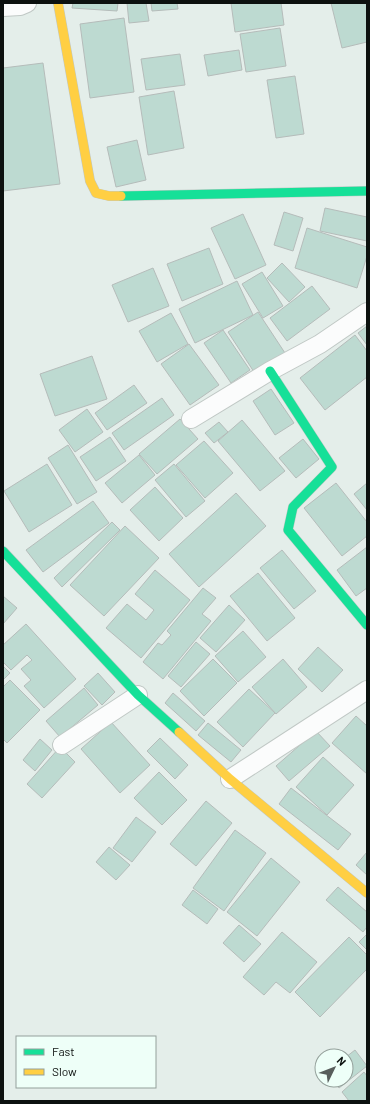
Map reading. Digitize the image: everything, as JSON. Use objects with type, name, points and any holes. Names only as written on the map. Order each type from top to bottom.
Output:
[{"type":"street","points":[[3,7],[20,6],[27,3]]},
{"type":"street","points":[[58,3],[90,181],[96,193],[109,196],[367,192]]},
{"type":"street","points":[[191,419],[270,371],[320,344],[367,312]]},
{"type":"street","points":[[270,371],[332,467],[293,507],[288,530],[367,624]]},
{"type":"street","points":[[3,551],[138,695],[230,779],[367,893]]},
{"type":"street","points":[[230,779],[367,690]]},
{"type":"street","points":[[62,745],[138,695]]},
{"type":"building","points":[[73,3],[118,3],[117,11],[72,8]]},
{"type":"building","points":[[127,3],[146,3],[149,21],[129,23]]},
{"type":"building","points":[[151,3],[177,3],[178,9],[152,11]]},
{"type":"building","points":[[231,3],[281,3],[284,25],[235,32]]},
{"type":"building","points":[[331,3],[367,3],[367,42],[342,48]]},
{"type":"building","points":[[124,18],[134,92],[90,98],[80,24]]},
{"type":"building","points":[[280,28],[286,66],[246,72],[240,34]]},
{"type":"building","points":[[239,50],[242,70],[208,76],[204,55]]},
{"type":"building","points":[[180,54],[185,85],[146,90],[141,59]]},
{"type":"building","points":[[43,63],[60,184],[3,191],[3,68]]},
{"type":"building","points":[[295,76],[304,134],[276,138],[267,80]]},
{"type":"building","points":[[174,91],[184,148],[148,155],[139,97]]},
{"type":"building","points":[[137,140],[146,180],[116,187],[107,147]]},
{"type":"building","points":[[325,208],[367,217],[367,241],[320,231]]},
{"type":"building","points":[[284,212],[303,218],[293,251],[274,245]]},
{"type":"building","points":[[243,214],[266,265],[235,279],[211,228]]},
{"type":"building","points":[[307,228],[367,247],[367,256],[357,288],[295,268]]},
{"type":"building","points":[[209,248],[223,284],[182,301],[167,264]]},
{"type":"building","points":[[282,263],[305,287],[289,302],[267,278]]},
{"type":"building","points":[[153,268],[169,306],[128,322],[112,285]]},
{"type":"building","points":[[262,272],[283,306],[263,318],[242,284]]},
{"type":"building","points":[[237,281],[253,315],[195,343],[179,309]]},
{"type":"building","points":[[312,286],[330,309],[287,341],[270,318]]},
{"type":"building","points":[[258,312],[285,353],[254,372],[228,332]]},
{"type":"building","points":[[171,313],[188,344],[157,362],[139,331]]},
{"type":"building","points":[[367,326],[367,345],[358,333]]},
{"type":"building","points":[[223,330],[250,370],[231,383],[204,343]]},
{"type":"building","points":[[355,335],[367,351],[367,377],[325,410],[300,378]]},
{"type":"building","points":[[189,344],[219,385],[190,405],[161,364]]},
{"type":"building","points":[[92,356],[107,399],[55,416],[40,374]]},
{"type":"building","points":[[134,385],[147,403],[107,430],[95,413]]},
{"type":"building","points":[[271,389],[294,423],[275,435],[253,401]]},
{"type":"building","points":[[162,398],[174,415],[124,450],[112,433]]},
{"type":"building","points":[[87,409],[103,432],[75,452],[59,430]]},
{"type":"building","points":[[180,419],[198,439],[157,474],[139,454]]},
{"type":"building","points":[[242,420],[285,471],[260,491],[218,441]]},
{"type":"building","points":[[219,422],[228,432],[214,443],[205,433]]},
{"type":"building","points":[[110,437],[126,461],[96,481],[80,457]]},
{"type":"building","points":[[303,439],[319,459],[296,478],[279,458]]},
{"type":"building","points":[[204,441],[233,473],[205,498],[176,465]]},
{"type":"building","points":[[68,445],[97,492],[77,504],[48,458]]},
{"type":"building","points":[[139,455],[155,475],[122,503],[105,483]]},
{"type":"building","points":[[47,464],[72,505],[29,532],[4,491]]},
{"type":"building","points":[[174,464],[205,501],[186,517],[155,480]]},
{"type":"building","points":[[336,483],[367,522],[367,536],[342,556],[304,508]]},
{"type":"building","points":[[367,483],[367,510],[354,494]]},
{"type":"building","points":[[155,487],[183,518],[159,541],[130,510]]},
{"type":"building","points":[[236,493],[266,526],[199,587],[169,554]]},
{"type":"building","points":[[93,501],[109,523],[43,572],[26,550]]},
{"type":"building","points":[[112,522],[120,530],[62,587],[54,578]]},
{"type":"building","points":[[125,526],[159,558],[104,616],[70,585]]},
{"type":"building","points":[[367,547],[367,588],[356,596],[337,570]]},
{"type":"building","points":[[282,550],[316,591],[294,609],[260,568]]},
{"type":"building","points":[[155,570],[190,600],[141,658],[106,628],[127,604],[146,620],[154,610],[135,594]]},
{"type":"building","points":[[258,573],[295,618],[267,641],[230,596]]},
{"type":"building","points":[[203,588],[216,598],[202,614],[211,621],[163,679],[143,662],[158,643],[162,645],[171,635],[167,631]]},
{"type":"building","points":[[3,596],[17,608],[3,624]]},
{"type":"building","points":[[229,605],[245,620],[216,652],[200,638]]},
{"type":"building","points":[[26,624],[76,679],[44,708],[24,686],[31,680],[21,669],[32,660],[27,655],[11,670],[3,662],[3,645]]},
{"type":"building","points":[[243,631],[266,657],[238,682],[215,656]]},
{"type":"building","points":[[196,642],[210,654],[181,687],[168,676]]},
{"type":"building","points":[[318,647],[343,670],[322,692],[298,669]]},
{"type":"building","points":[[213,659],[237,683],[204,716],[180,691]]},
{"type":"building","points":[[283,659],[307,687],[276,714],[252,687]]},
{"type":"building","points":[[3,666],[10,673],[3,680]]},
{"type":"building","points":[[98,673],[115,692],[102,705],[84,686]]},
{"type":"building","points":[[10,680],[40,710],[7,743],[3,739],[3,687]]},
{"type":"building","points":[[84,688],[98,705],[60,737],[46,721]]},
{"type":"building","points":[[249,689],[275,713],[243,747],[217,722]]},
{"type":"building","points":[[173,693],[205,721],[196,731],[165,703]]},
{"type":"building","points":[[356,716],[367,726],[367,774],[332,743]]},
{"type":"building","points":[[111,722],[150,765],[120,793],[81,749]]},
{"type":"building","points":[[208,723],[241,750],[231,762],[198,735]]},
{"type":"building","points":[[316,731],[330,746],[289,781],[276,766]]},
{"type":"building","points":[[160,738],[188,765],[175,779],[147,751]]},
{"type":"building","points":[[40,739],[52,750],[35,771],[23,760]]},
{"type":"building","points":[[60,747],[75,762],[42,798],[27,784]]},
{"type":"building","points":[[323,757],[354,785],[327,815],[296,787]]},
{"type":"building","points":[[159,772],[187,800],[162,825],[134,798]]},
{"type":"building","points":[[291,788],[351,834],[338,850],[279,804]]},
{"type":"building","points":[[206,801],[232,823],[196,866],[170,844]]},
{"type":"building","points":[[136,817],[156,832],[132,862],[113,848]]},
{"type":"building","points":[[235,830],[266,853],[224,911],[193,888]]},
{"type":"building","points":[[109,847],[130,865],[116,880],[96,862]]},
{"type":"building","points":[[367,852],[367,875],[356,865]]},
{"type":"building","points":[[271,858],[300,882],[257,936],[227,912]]},
{"type":"building","points":[[338,887],[367,912],[367,927],[363,932],[326,900]]},
{"type":"building","points":[[193,890],[218,909],[207,924],[182,905]]},
{"type":"building","points":[[239,925],[261,944],[244,962],[223,943]]},
{"type":"building","points":[[282,932],[317,962],[290,993],[276,982],[264,995],[243,977]]},
{"type":"building","points":[[367,934],[367,950],[359,942]]},
{"type":"building","points":[[349,937],[367,955],[367,969],[320,1017],[295,992]]},
{"type":"building","points":[[355,1050],[367,1066],[354,1076]]},
{"type":"building","points":[[364,1072],[367,1076],[367,1101],[349,1101],[342,1092],[346,1088],[354,1088],[354,1081]]},
{"type":"traffic: fast","points":[[121,196],[367,191]]},
{"type":"traffic: fast","points":[[270,371],[332,467],[293,507],[288,530],[367,625]]},
{"type":"traffic: fast","points":[[3,551],[138,695],[179,732]]},
{"type":"traffic: slow","points":[[58,3],[90,181],[96,193],[109,196],[121,196]]},
{"type":"traffic: slow","points":[[179,732],[230,779],[367,893]]}]
